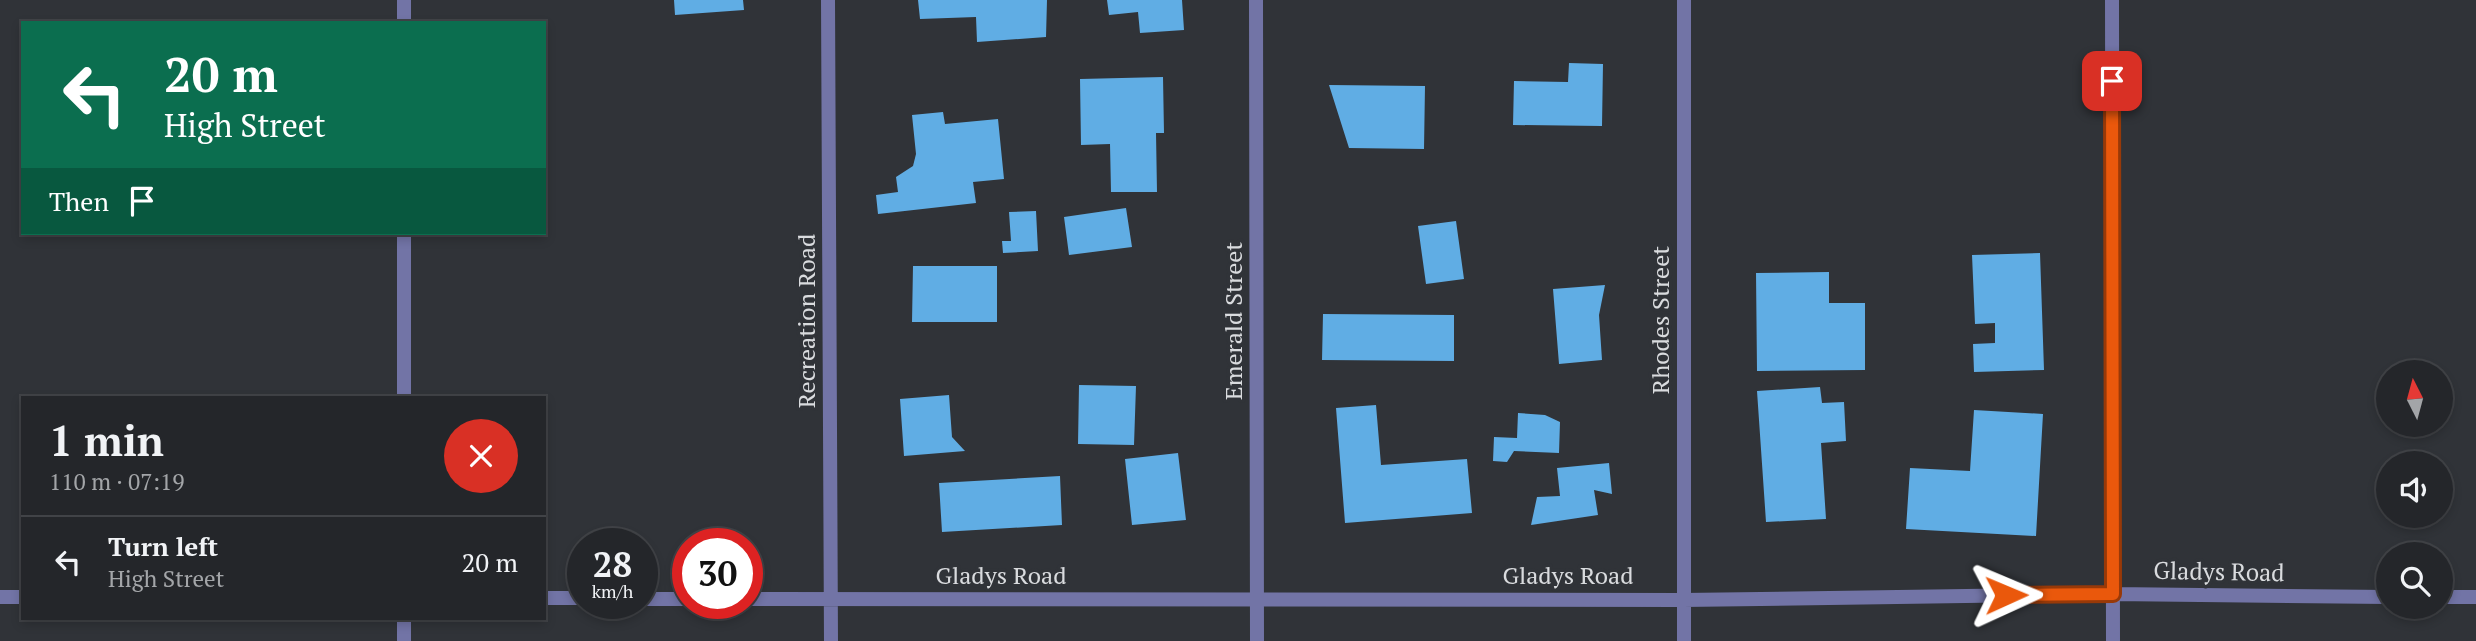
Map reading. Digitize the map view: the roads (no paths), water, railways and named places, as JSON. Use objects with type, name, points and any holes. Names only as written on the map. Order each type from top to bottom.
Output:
[{"type":"street","points":[[404,0],[404,21]]},
{"type":"street","name":"Recreation Road","points":[[828,0],[831,641]]},
{"type":"street","name":"Emerald Street","points":[[1256,0],[1257,641]]},
{"type":"street","name":"Rhodes Street","points":[[1684,0],[1684,641]]},
{"type":"street","points":[[2112,0],[2113,641]]},
{"type":"street","points":[[404,235],[404,396]]},
{"type":"street","name":"Gladys Road","points":[[763,599],[1258,597],[1683,600],[2113,594],[2376,597]]},
{"type":"street","points":[[0,597],[21,597]]},
{"type":"street","points":[[2453,597],[2476,597]]},
{"type":"street","points":[[546,598],[567,598]]},
{"type":"street","points":[[404,620],[404,641]]}]
